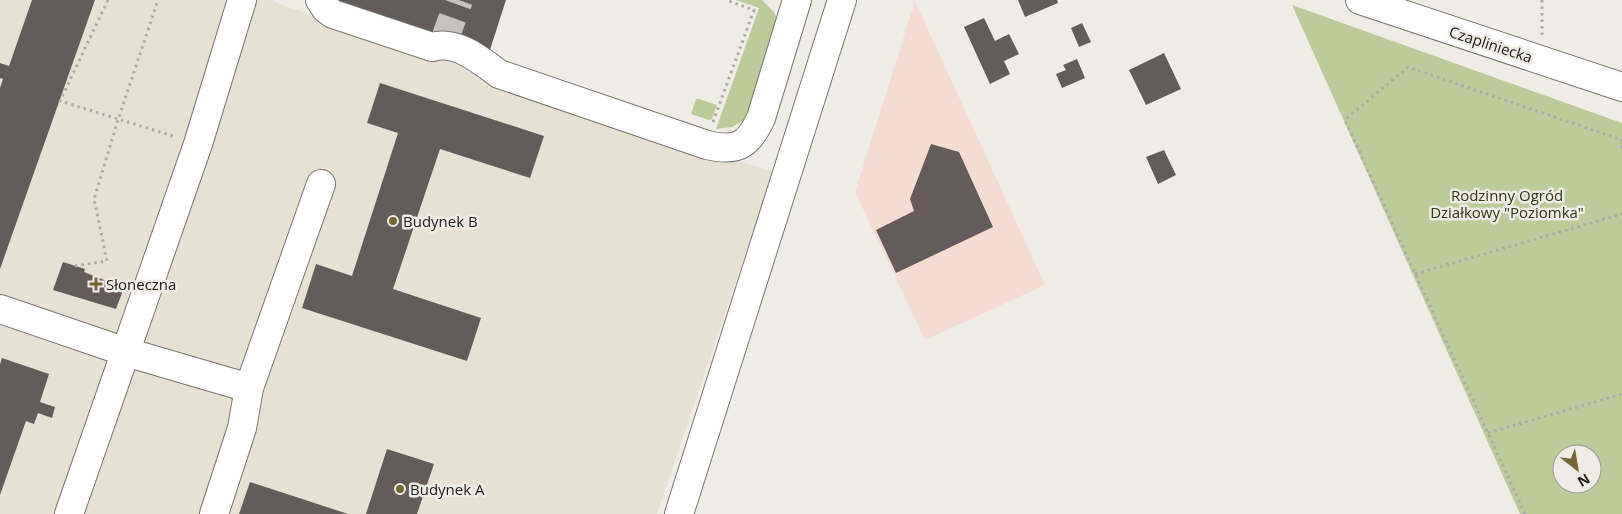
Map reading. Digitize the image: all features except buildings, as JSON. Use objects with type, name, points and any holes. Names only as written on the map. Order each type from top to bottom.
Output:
[{"type":"main road","points":[[69,514],[198,144],[242,0]]},
{"type":"main road","points":[[320,0],[326,9],[333,14],[432,47],[443,44],[469,53],[499,74],[697,142],[724,149],[747,141],[755,132],[797,0]]},
{"type":"main road","points":[[678,514],[842,0]]},
{"type":"main road","name":"Czapliniecka","points":[[1360,0],[1622,87]]},
{"type":"main road","points":[[214,514],[242,428],[249,388],[321,184]]},
{"type":"main road","points":[[0,309],[126,352],[249,388]]},
{"type":"path","points":[[108,0],[60,101],[198,144]]},
{"type":"path","points":[[75,266],[107,261],[94,199],[158,0]]},
{"type":"path","points":[[712,124],[754,10],[726,0]]},
{"type":"path","points":[[1541,61],[1542,0]]},
{"type":"path","points":[[1525,514],[1345,120],[1408,67],[1622,140],[1622,152]]},
{"type":"path","points":[[1415,274],[1622,214]]},
{"type":"path","points":[[1488,433],[1622,394]]},
{"type":"shaded area","points":[[0,0],[274,0],[276,3],[773,172],[657,514],[0,514]]},
{"type":"shaded area","points":[[915,1],[1045,285],[925,340],[855,192]]},
{"type":"green space","points":[[736,0],[762,0],[774,12],[779,22],[747,119],[732,127],[716,129],[759,8]]},
{"type":"green space","name":"Rodzinny Ogród Działkowy \"Poziomka\"","points":[[1292,5],[1622,123],[1622,514],[1520,514]]},
{"type":"green space","points":[[696,99],[717,105],[712,119],[709,120],[691,114]]},
{"type":"tunnel","points":[[443,44],[459,0]]},
{"type":"place","name":"Budynek B","points":[[393,221]]},
{"type":"place","name":"Słoneczna","points":[[96,284]]},
{"type":"place","name":"Budynek A","points":[[400,489]]}]
